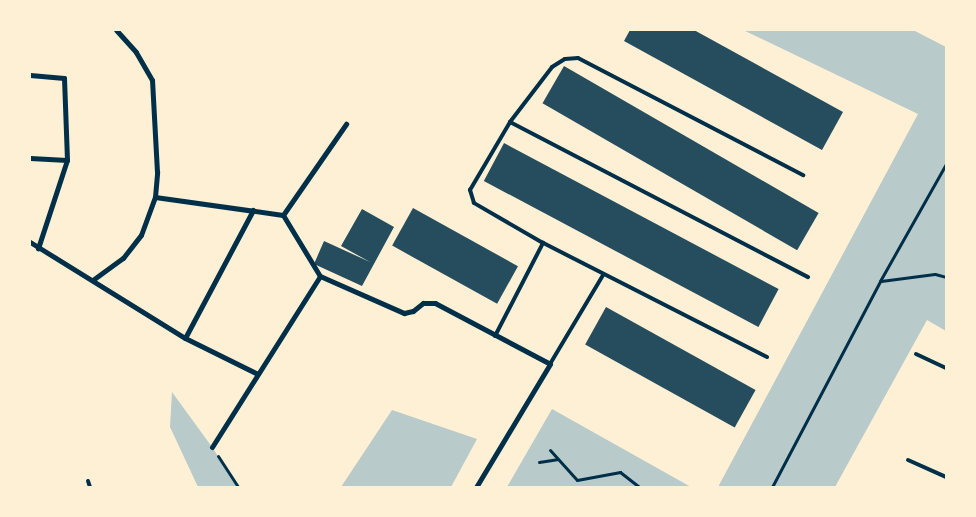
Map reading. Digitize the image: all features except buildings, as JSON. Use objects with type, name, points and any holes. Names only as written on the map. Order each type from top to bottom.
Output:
[{"type":"street","points":[[94,280],[122,258],[140,236],[155,197],[158,172],[152,80],[136,52],[116,30]]},
{"type":"street","points":[[30,75],[64,78],[67,160],[38,248]]},
{"type":"street","points":[[283,215],[346,124]]},
{"type":"street","points":[[30,158],[67,160]]},
{"type":"street","points":[[155,197],[283,215],[320,276],[404,313],[414,311],[423,302],[436,303],[550,364],[476,487]]},
{"type":"street","points":[[185,338],[252,210]]},
{"type":"street","points":[[30,242],[185,338],[258,374]]},
{"type":"street","points":[[212,447],[320,276]]},
{"type":"lane","points":[[767,357],[543,243],[470,198],[470,190],[510,122],[552,67],[565,59],[578,58],[803,175]]},
{"type":"lane","points":[[510,122],[808,277]]},
{"type":"lane","points":[[495,336],[543,243]]},
{"type":"lane","points":[[550,364],[603,275]]},
{"type":"lane","points":[[916,354],[946,368]]},
{"type":"lane","points":[[908,460],[946,477]]},
{"type":"lane","points":[[88,481],[90,487]]},
{"type":"path","points":[[772,487],[880,281],[946,164]]},
{"type":"path","points":[[880,281],[935,274],[946,277]]},
{"type":"path","points":[[212,447],[238,487]]},
{"type":"path","points":[[550,450],[577,480],[620,472],[639,487]]},
{"type":"path","points":[[539,462],[557,459]]},
{"type":"shaded area","points":[[743,30],[913,30],[946,47],[946,331],[927,320],[835,487],[718,487],[918,114]]},
{"type":"shaded area","points":[[172,392],[238,487],[198,487],[170,427]]},
{"type":"shaded area","points":[[552,409],[691,487],[507,487]]},
{"type":"shaded area","points":[[392,410],[477,439],[451,487],[341,487]]}]
